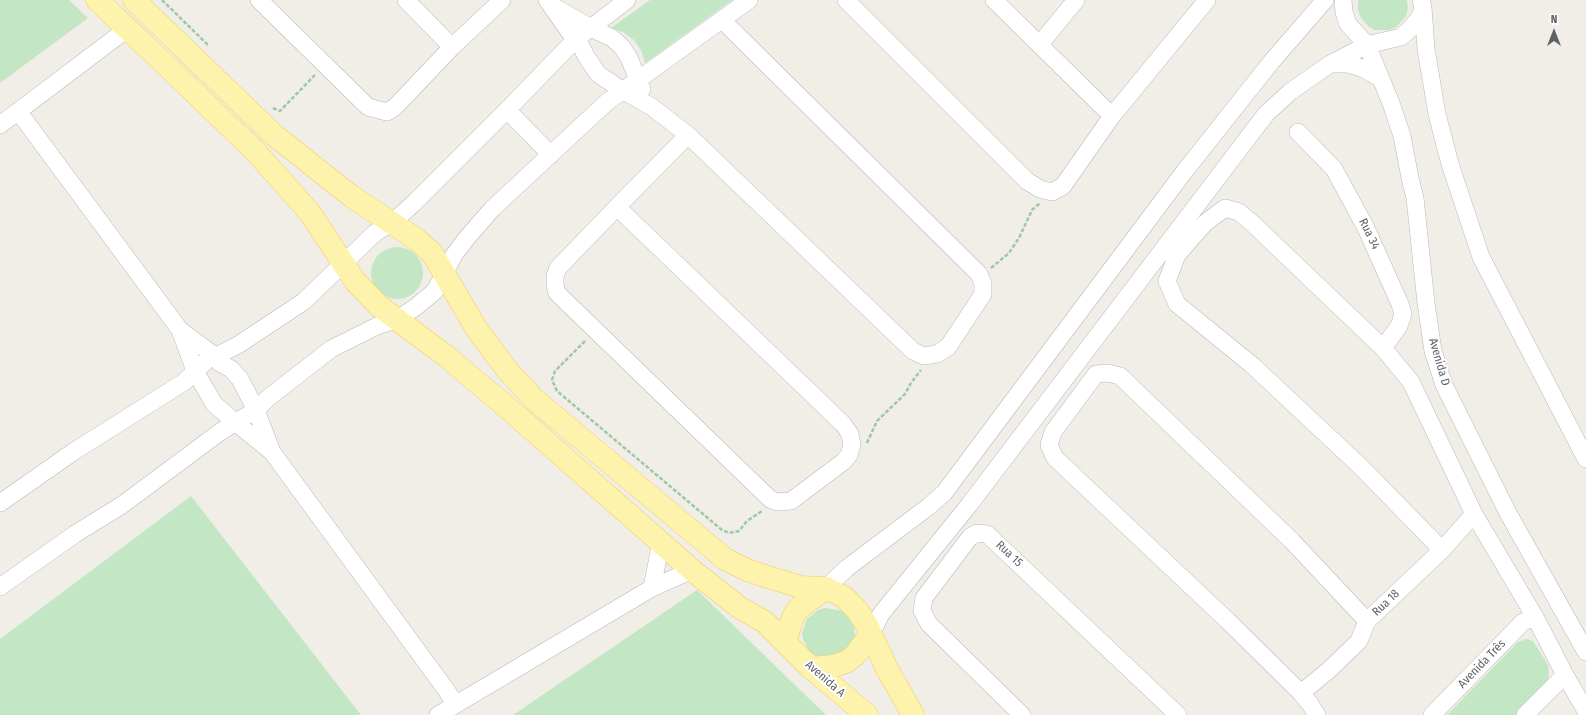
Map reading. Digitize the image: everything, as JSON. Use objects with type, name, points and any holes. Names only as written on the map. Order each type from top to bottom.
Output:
[{"type":"main road","points":[[96,0],[175,73],[256,152],[310,213],[356,281],[379,306],[398,319]]},
{"type":"main road","points":[[134,0],[274,135],[351,196],[393,222],[432,253],[476,328],[507,370],[535,400],[725,559],[747,570],[768,577],[801,587],[826,588],[844,597],[857,610],[913,715]]},
{"type":"main road","name":"Avenida A","points":[[398,319],[493,395],[692,570],[740,608],[765,622],[810,668],[866,715]]},
{"type":"main road","points":[[765,622],[800,599],[826,588]]},
{"type":"main road","points":[[785,642],[793,617],[798,609],[826,588]]},
{"type":"main road","points":[[810,668],[833,666],[846,662],[854,656],[871,634]]},
{"type":"street","points":[[259,0],[368,107],[386,112],[395,107],[452,47],[502,0]]},
{"type":"street","points":[[406,0],[452,47]]},
{"type":"street","points":[[0,503],[73,452],[184,382],[206,361],[238,345],[303,302],[375,233],[393,222],[507,110],[575,40],[627,0]]},
{"type":"street","points":[[0,587],[75,534],[122,505],[220,432],[256,410],[268,398],[331,349],[377,326],[398,319],[435,291],[454,255],[492,210],[607,102],[749,0]]},
{"type":"street","points":[[846,0],[1027,181],[1040,189],[1052,192],[1063,186],[1112,116],[1207,0]]},
{"type":"street","points":[[994,0],[1112,116]]},
{"type":"street","points":[[1040,44],[1076,0]]},
{"type":"street","points":[[826,588],[847,568],[928,507],[944,493],[1184,172],[1272,61],[1325,0]]},
{"type":"street","points":[[1343,0],[1344,12],[1348,24],[1367,45]]},
{"type":"street","points":[[871,634],[881,614],[969,505],[1266,114],[1290,92],[1330,64],[1367,45],[1401,36],[1409,30],[1420,17],[1422,2]]},
{"type":"street","points":[[1422,2],[1426,49],[1437,114],[1450,164],[1481,257],[1586,459]]},
{"type":"street","points":[[550,3],[591,28],[612,38],[622,47],[629,58],[637,80],[652,107]]},
{"type":"street","points":[[550,3],[575,40],[581,46],[598,74],[652,107],[688,135],[913,351],[924,356],[937,354],[948,347],[983,294],[983,284],[979,274],[722,20]]},
{"type":"street","points":[[0,125],[126,29]]},
{"type":"street","name":"Avenida D","points":[[1367,45],[1391,103],[1402,136],[1415,198],[1426,303],[1433,351],[1444,385],[1508,513],[1586,652]]},
{"type":"street","points":[[1330,64],[1348,64],[1362,68],[1380,78]]},
{"type":"street","points":[[507,110],[551,155]]},
{"type":"street","points":[[18,111],[180,330],[195,371],[214,404],[272,452],[442,684],[455,704]]},
{"type":"street","name":"Rua 34","points":[[1298,132],[1334,169],[1366,228],[1400,304],[1403,314],[1398,326],[1383,348]]},
{"type":"street","points":[[617,207],[843,424],[850,434],[852,445],[843,462],[791,501],[777,502],[770,499],[557,293],[555,276],[558,268],[617,207],[688,135]]},
{"type":"street","points":[[1442,550],[1355,461],[1252,365],[1177,304],[1167,281],[1177,254],[1205,223],[1225,208],[1239,212],[1383,348],[1411,382],[1474,514],[1535,617],[1565,675],[1586,711]]},
{"type":"street","points":[[180,330],[215,356],[240,379],[256,410],[272,452]]},
{"type":"street","points":[[1317,715],[1301,693],[1228,621],[1055,458],[1049,445],[1053,432],[1096,374],[1108,373],[1120,376],[1292,541],[1367,621]]},
{"type":"street","name":"Rua 18","points":[[1301,693],[1329,670],[1358,641],[1367,621],[1442,550],[1474,514]]},
{"type":"street","name":"Rua 15","points":[[1022,715],[929,624],[922,610],[924,598],[970,537],[977,533],[987,534],[1178,715]]},
{"type":"street","points":[[652,588],[661,542]]},
{"type":"street","points":[[438,715],[652,588],[692,570]]},
{"type":"street","name":"Avenida Três","points":[[1432,715],[1523,622],[1535,617]]},
{"type":"street","points":[[1525,715],[1565,675]]},
{"type":"path","points":[[162,0],[211,48]]},
{"type":"path","points":[[269,105],[274,110],[280,112],[325,64]]},
{"type":"green space","points":[[0,0],[69,0],[88,18],[0,83]]},
{"type":"green space","points":[[650,0],[732,0],[645,63],[641,50],[634,40],[623,32],[611,28]]},
{"type":"green space","points":[[1358,0],[1407,0],[1408,8],[1406,16],[1396,27],[1390,30],[1374,30],[1368,26],[1360,16],[1358,10]]},
{"type":"green space","points":[[397,247],[407,249],[415,255],[421,263],[423,273],[421,283],[415,291],[407,297],[397,299],[387,297],[379,291],[373,283],[371,273],[373,263],[379,255],[387,249]]},
{"type":"green space","points":[[191,496],[361,715],[0,715],[0,639]]},
{"type":"green space","points":[[697,590],[826,715],[513,715]]},
{"type":"green space","points":[[825,608],[839,610],[846,614],[854,625],[855,637],[850,649],[821,659],[809,651],[803,639],[802,633],[807,619],[818,610]]},
{"type":"green space","points":[[1526,639],[1533,641],[1548,665],[1548,682],[1516,715],[1447,715],[1518,642]]}]
